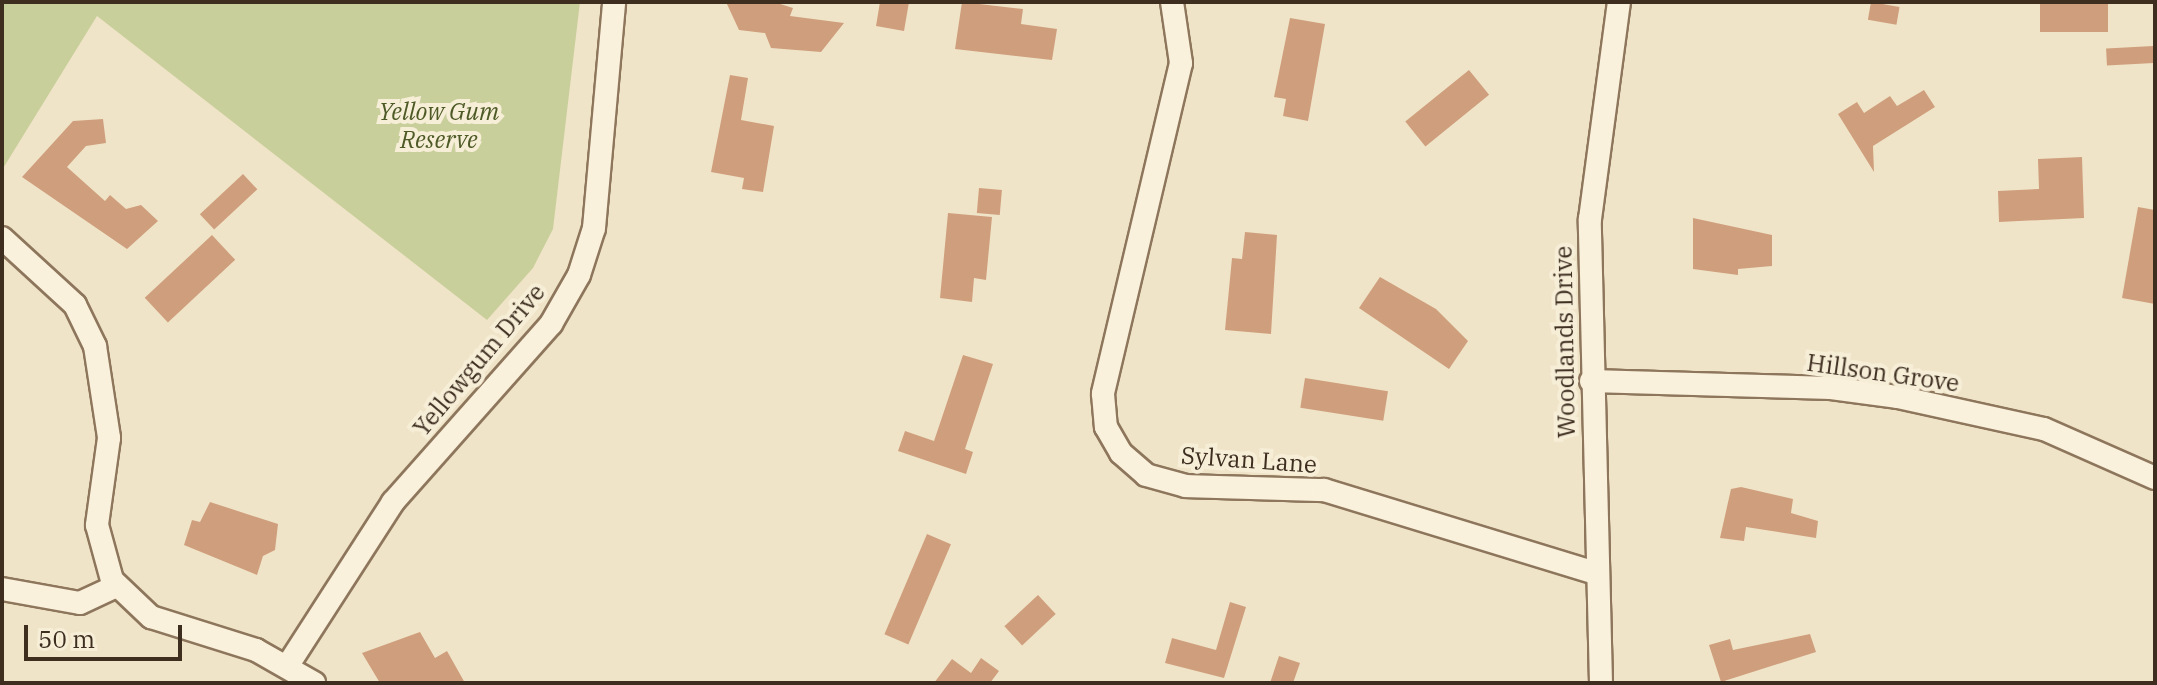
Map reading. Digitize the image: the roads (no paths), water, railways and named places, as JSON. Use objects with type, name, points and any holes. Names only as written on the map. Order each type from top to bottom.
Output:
[{"type":"street","name":"Yellowgum Drive","points":[[288,665],[393,502],[551,324],[579,275],[594,228],[614,2]]},
{"type":"street","name":"Sylvan Lane","points":[[1172,2],[1181,63],[1103,394],[1106,427],[1121,453],[1146,475],[1186,486],[1324,490],[1596,573]]},
{"type":"street","name":"Woodlands Drive","points":[[1601,683],[1591,381],[1590,219],[1619,2]]},
{"type":"street","points":[[2,238],[75,305],[95,346],[109,438],[97,525],[116,586],[151,617],[288,665],[314,683]]},
{"type":"street","name":"Hillson Grove","points":[[1591,381],[1831,388],[1898,397],[2044,429],[2155,478]]},
{"type":"street","points":[[2,589],[80,603],[116,586]]},
{"type":"park label","name":"Yellow Gum Reserve","points":[[439,126]]}]
